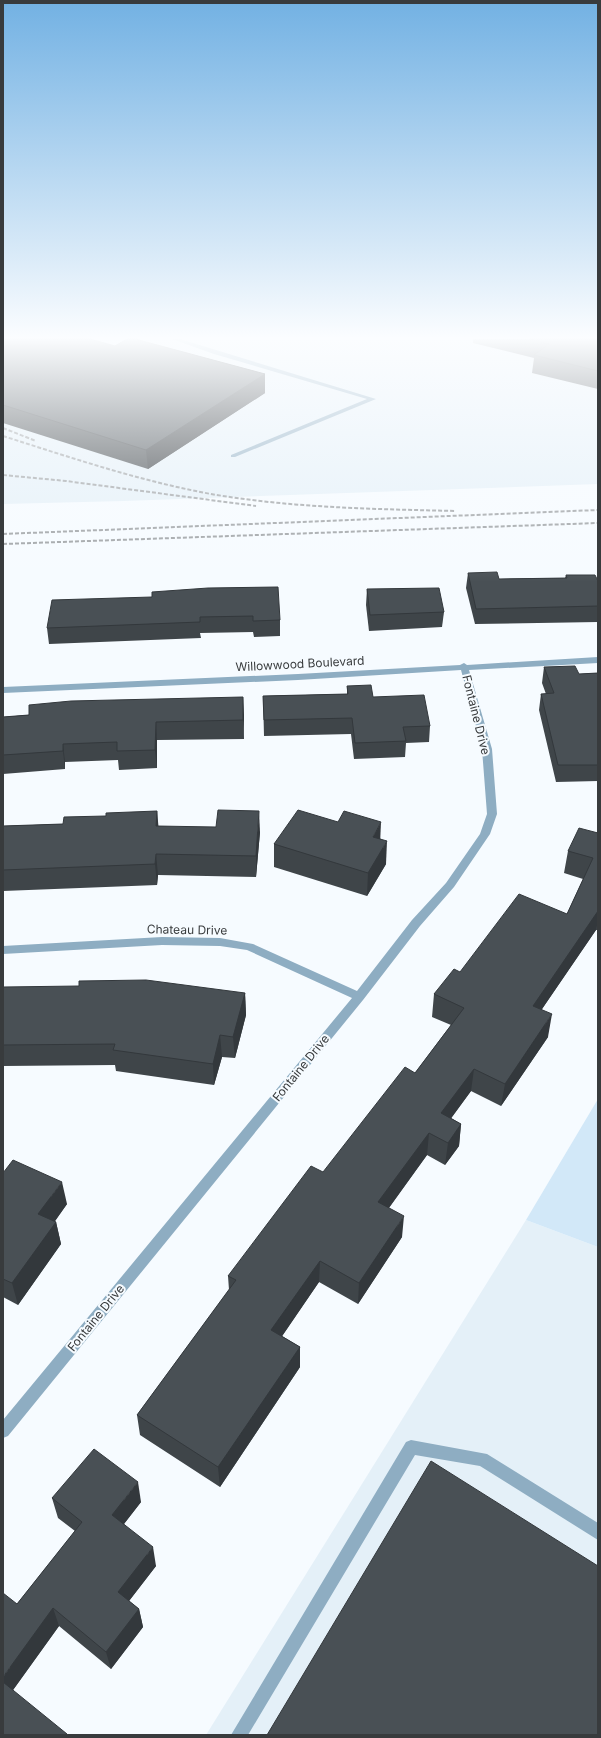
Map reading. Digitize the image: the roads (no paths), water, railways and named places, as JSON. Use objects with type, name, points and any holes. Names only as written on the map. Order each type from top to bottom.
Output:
[{"type":"street","points":[[234,456],[322,420]]},
{"type":"street","name":"Willowwood Boulevard","points":[[3,690],[298,677],[464,666],[598,660]]},
{"type":"street","name":"Fontaine Drive","points":[[3,1431],[359,997],[416,923],[450,884],[485,834],[492,814],[487,749],[464,666]]},
{"type":"street","name":"Chateau Drive","points":[[3,950],[162,941],[220,942],[249,947],[359,997]]},
{"type":"street","points":[[239,1735],[411,1447],[482,1459],[598,1532]]},
{"type":"railway","points":[[3,428],[36,441]]},
{"type":"railway","points":[[3,436],[80,461],[158,483],[241,499],[302,505],[456,511]]},
{"type":"railway","points":[[3,475],[66,481],[256,506]]},
{"type":"railway","points":[[3,534],[598,510]]},
{"type":"railway","points":[[3,544],[598,523]]}]
